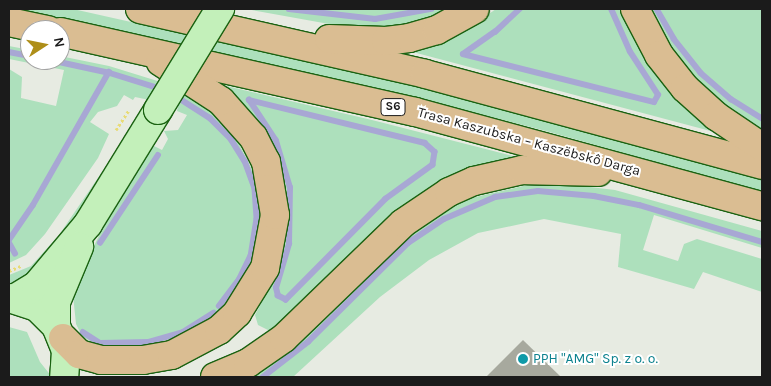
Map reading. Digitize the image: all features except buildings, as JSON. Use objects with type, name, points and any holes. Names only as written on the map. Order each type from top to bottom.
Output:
[{"type":"highway","points":[[140,9],[272,38],[559,108],[762,166]]},
{"type":"highway","points":[[272,38],[386,41],[409,38],[437,30],[475,9]]},
{"type":"highway","points":[[635,9],[659,56],[685,88],[716,116],[762,147]]},
{"type":"highway","name":"Trasa Kaszubska – Kaszëbskô Darga","points":[[70,34],[415,112],[762,206]]},
{"type":"highway","points":[[59,332],[79,354],[123,362],[172,355],[198,344],[220,330],[242,306],[265,268],[272,242],[275,215],[273,189],[266,162],[253,137],[221,101],[138,49]]},
{"type":"highway","points":[[215,377],[248,363],[284,338],[403,223],[449,192],[474,181],[522,170],[646,174]]},
{"type":"main road","points":[[64,377],[67,364],[59,332],[56,302],[88,224],[146,105],[220,9]]},
{"type":"main road","points":[[12,299],[36,286],[88,224]]},
{"type":"main road","points":[[12,299],[37,307],[59,332]]},
{"type":"path","points":[[116,130],[146,105]]},
{"type":"green space","points":[[12,9],[73,9],[434,90],[762,180],[762,192],[546,131],[373,87]]},
{"type":"green space","points":[[246,9],[451,9],[414,23],[374,28],[329,24]]},
{"type":"green space","points":[[496,9],[621,9],[633,34],[718,133],[409,51],[457,36]]},
{"type":"green space","points":[[649,9],[762,9],[762,130],[712,96],[690,73],[672,50]]},
{"type":"green space","points":[[9,46],[20,48],[20,61],[9,59]]},
{"type":"green space","points":[[70,58],[109,66],[164,83],[206,107],[236,138],[255,175],[260,223],[249,270],[234,294],[212,317],[176,338],[133,347],[94,344],[82,336],[76,324],[73,295],[76,281],[103,228],[152,148],[154,146],[162,150],[168,139],[164,131],[178,130],[187,115],[177,111],[178,106],[135,97],[133,100],[124,95],[117,106],[98,112],[90,122],[109,134],[98,158],[45,234],[26,255],[9,263],[9,69],[22,77],[21,98],[56,106],[64,70],[70,70]]},
{"type":"green space","points":[[222,85],[372,120],[521,158],[365,243],[272,330],[268,330],[258,325],[255,315],[274,279],[284,248],[288,223],[285,188],[276,155],[261,126]]},
{"type":"green space","points":[[119,147],[68,230],[39,270],[9,284],[9,275],[31,266],[59,235]]},
{"type":"green space","points":[[532,184],[565,184],[615,190],[762,231],[762,248],[654,215],[643,250],[678,261],[684,244],[697,239],[762,259],[762,292],[703,272],[694,289],[618,267],[621,234],[544,219],[478,233],[429,260],[380,297],[293,377],[250,377],[305,338],[419,228],[467,199]]},
{"type":"green space","points":[[9,327],[27,332],[40,362],[52,377],[9,377]]},
{"type":"waterway","points":[[289,9],[375,19],[431,9]]},
{"type":"waterway","points":[[463,54],[495,32],[520,9]]},
{"type":"waterway","points":[[463,54],[654,102],[658,95],[630,52],[611,9]]},
{"type":"waterway","points":[[657,9],[674,39],[701,73],[731,99],[762,118]]},
{"type":"waterway","points":[[9,52],[20,54]]},
{"type":"waterway","points":[[70,64],[110,73],[161,89]]},
{"type":"waterway","points":[[9,240],[33,205],[109,72]]},
{"type":"waterway","points":[[174,95],[210,118],[231,139],[245,161],[255,189],[257,219],[251,256],[240,279],[220,306]]},
{"type":"waterway","points":[[249,100],[425,143],[435,152],[433,165],[386,199],[286,300],[278,296],[276,288],[289,244],[290,188],[276,141],[249,100]]},
{"type":"waterway","points":[[100,243],[158,155]]},
{"type":"waterway","points":[[263,377],[308,342],[408,243],[444,219],[495,197],[538,191],[594,196],[639,205],[762,242]]},
{"type":"waterway","points":[[9,242],[15,253]]},
{"type":"waterway","points":[[83,332],[100,343],[149,342],[183,332],[213,313]]},
{"type":"place","name":"PPH \"AMG\" Sp. z o. o.","points":[[523,359]]}]
